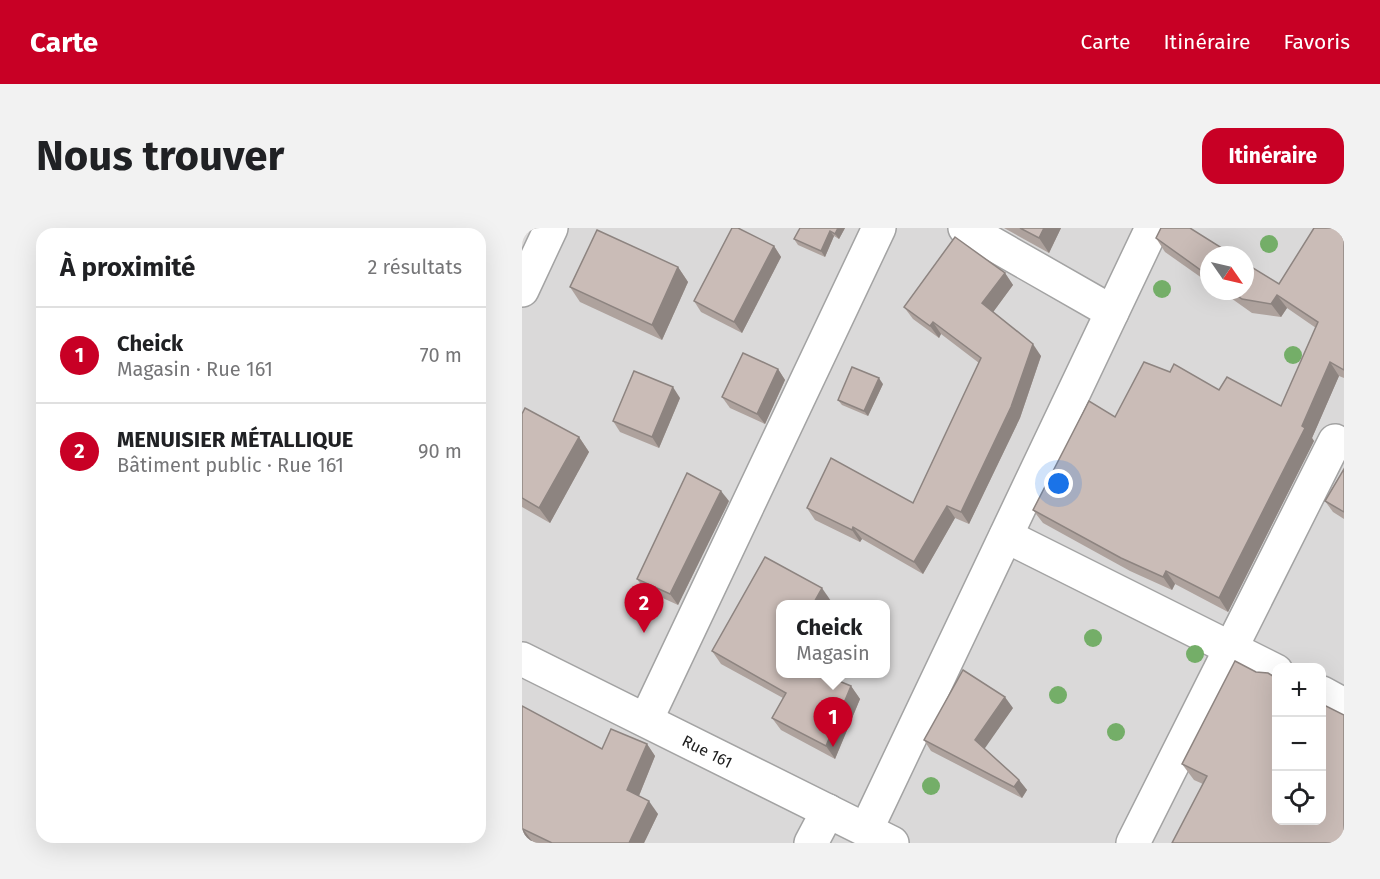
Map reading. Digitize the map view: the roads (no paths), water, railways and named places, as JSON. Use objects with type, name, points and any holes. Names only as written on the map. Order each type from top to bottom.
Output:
[{"type":"street","points":[[522,290],[551,228]]},
{"type":"street","points":[[646,720],[879,228]]},
{"type":"street","points":[[964,228],[1112,312]]},
{"type":"street","points":[[879,837],[1006,536],[1152,228]]},
{"type":"street","points":[[1133,843],[1335,441]]},
{"type":"street","points":[[1006,536],[1272,669]]},
{"type":"street","name":"Rue 161","points":[[522,659],[879,837]]},
{"type":"street","points":[[1326,695],[1344,705]]},
{"type":"street","points":[[811,843],[828,811]]},
{"type":"place","name":"MENUISIER MÉTALLIQUE","points":[[644,633]]},
{"type":"place","name":"Cheick","points":[[833,747]]}]
